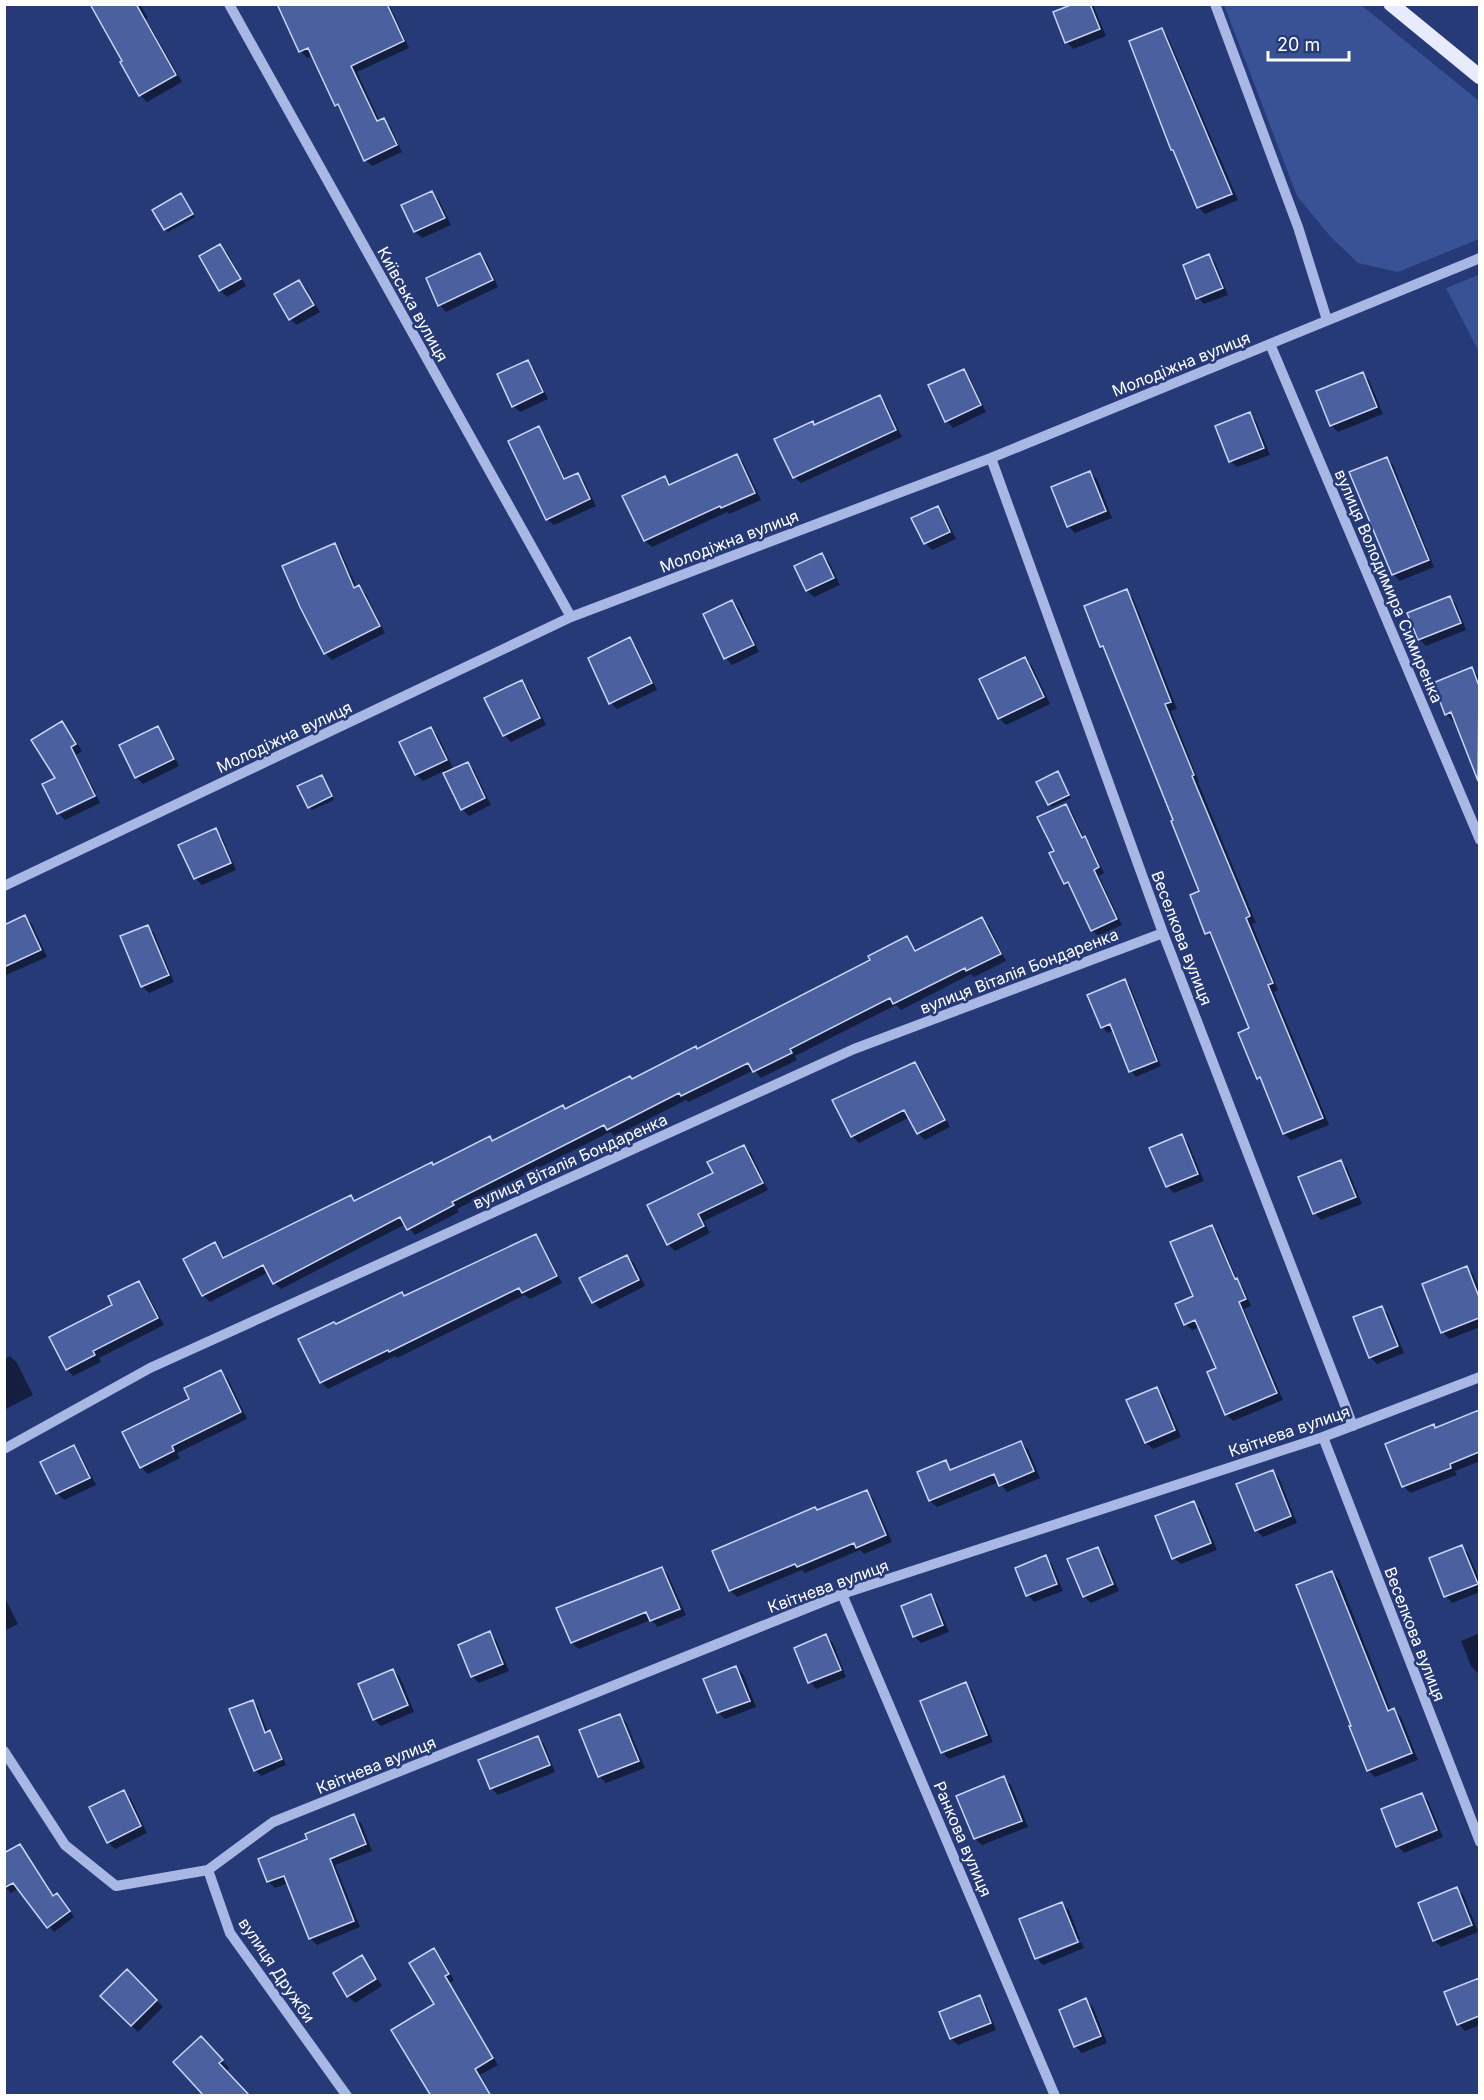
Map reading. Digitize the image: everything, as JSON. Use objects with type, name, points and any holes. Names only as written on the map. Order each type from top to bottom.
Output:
[{"type":"main road","points":[[1391,4],[1479,77]]},
{"type":"street","name":"Київська вулиця","points":[[229,4],[571,617]]},
{"type":"street","points":[[1215,4],[1298,227],[1327,320]]},
{"type":"street","name":"Молодіжна вулиця","points":[[4,886],[571,617],[991,458],[1479,258]]},
{"type":"street","name":"вулиця Володимира Симиренка","points":[[1270,344],[1479,840]]},
{"type":"street","name":"Веселкова вулиця","points":[[991,458],[1163,933],[1353,1426]]},
{"type":"street","name":"вулиця Віталія Бондаренка","points":[[4,1449],[150,1368],[854,1049],[1163,933]]},
{"type":"street","name":"Квітнева вулиця","points":[[208,1870],[273,1822],[843,1594],[1323,1437],[1479,1377]]},
{"type":"street","name":"Веселкова вулиця","points":[[1323,1437],[1479,1842]]},
{"type":"street","name":"Ранкова вулиця","points":[[843,1594],[1055,2096]]},
{"type":"street","points":[[4,1751],[65,1845],[116,1886],[208,1870]]},
{"type":"street","name":"вулиця Дружби","points":[[208,1870],[230,1933],[347,2096]]},
{"type":"shaded area","points":[[1224,5],[1361,5],[1479,101],[1479,239],[1398,272],[1358,263],[1330,236],[1297,196]]},
{"type":"shaded area","points":[[1479,275],[1479,352],[1446,288]]},
{"type":"building","points":[[90,4],[136,4],[176,75],[139,96]]},
{"type":"building","points":[[277,4],[387,4],[404,41],[351,66],[377,121],[384,118],[397,145],[364,161],[338,104],[335,106],[308,48],[299,52]]},
{"type":"building","points":[[1073,4],[1090,4],[1100,29],[1065,43],[1053,12]]},
{"type":"building","points":[[1162,28],[1232,194],[1197,208],[1173,150],[1171,150],[1129,41]]},
{"type":"building","points":[[432,191],[445,218],[414,232],[401,205]]},
{"type":"building","points":[[181,193],[193,214],[164,230],[152,210]]},
{"type":"building","points":[[220,244],[241,279],[219,291],[199,256]]},
{"type":"building","points":[[480,253],[493,280],[438,306],[426,278]]},
{"type":"building","points":[[1209,254],[1223,288],[1196,299],[1183,265]]},
{"type":"building","points":[[299,280],[314,305],[289,320],[274,294]]},
{"type":"building","points":[[528,360],[543,392],[512,407],[497,374]]},
{"type":"building","points":[[964,369],[981,405],[945,422],[928,385]]},
{"type":"building","points":[[1363,372],[1377,407],[1330,426],[1316,391]]},
{"type":"building","points":[[880,395],[896,430],[793,478],[774,439],[813,421],[814,425]]},
{"type":"building","points":[[1250,412],[1264,448],[1229,462],[1215,426]]},
{"type":"building","points":[[539,426],[564,479],[578,473],[590,499],[546,520],[508,441]]},
{"type":"building","points":[[737,454],[755,493],[721,508],[720,506],[644,541],[622,496],[665,476],[669,485]]},
{"type":"building","points":[[1387,457],[1429,560],[1392,575],[1349,472]]},
{"type":"building","points":[[1090,471],[1106,511],[1067,527],[1051,487]]},
{"type":"building","points":[[938,506],[950,532],[924,544],[911,518]]},
{"type":"building","points":[[335,543],[354,588],[359,585],[380,626],[324,654],[282,566]]},
{"type":"building","points":[[822,553],[834,578],[806,591],[794,566]]},
{"type":"building","points":[[1127,589],[1171,702],[1165,704],[1194,775],[1192,776],[1250,916],[1246,918],[1273,983],[1268,985],[1323,1118],[1283,1134],[1260,1077],[1257,1079],[1238,1033],[1249,1028],[1210,932],[1205,934],[1190,895],[1199,891],[1171,821],[1173,820],[1103,646],[1100,647],[1084,606]]},
{"type":"building","points":[[1450,596],[1461,623],[1418,640],[1407,613]]},
{"type":"building","points":[[732,600],[754,645],[724,659],[703,614]]},
{"type":"building","points":[[630,637],[652,683],[609,704],[588,658]]},
{"type":"building","points":[[1025,657],[1044,697],[998,719],[979,679]]},
{"type":"building","points":[[1472,667],[1479,686],[1478,781],[1451,712],[1445,715],[1433,683]]},
{"type":"building","points":[[522,680],[540,718],[503,736],[484,698]]},
{"type":"building","points":[[62,721],[76,744],[71,747],[95,796],[57,814],[42,784],[55,778],[31,740]]},
{"type":"building","points":[[158,726],[174,759],[135,778],[119,745]]},
{"type":"building","points":[[431,727],[447,760],[415,775],[399,742]]},
{"type":"building","points":[[468,762],[485,798],[461,810],[443,773]]},
{"type":"building","points":[[1058,771],[1069,795],[1048,805],[1036,782]]},
{"type":"building","points":[[322,775],[332,796],[308,808],[297,786]]},
{"type":"building","points":[[1066,804],[1082,838],[1085,836],[1099,867],[1094,870],[1117,919],[1091,931],[1068,882],[1064,884],[1049,853],[1054,851],[1037,817]]},
{"type":"building","points":[[216,828],[231,863],[194,879],[178,845]]},
{"type":"building","points":[[25,915],[41,950],[4,967],[4,925]]},
{"type":"building","points":[[982,917],[1001,954],[966,971],[965,968],[893,1004],[890,998],[790,1049],[792,1053],[753,1072],[748,1063],[681,1096],[679,1093],[607,1130],[604,1125],[452,1202],[454,1205],[407,1230],[400,1217],[273,1284],[263,1265],[202,1296],[183,1259],[215,1242],[223,1258],[351,1195],[354,1201],[490,1136],[492,1141],[563,1105],[565,1109],[630,1076],[632,1079],[696,1046],[697,1049],[870,960],[868,956],[907,936],[915,951]]},
{"type":"building","points":[[148,925],[169,975],[141,987],[120,936]]},
{"type":"building","points":[[1125,979],[1157,1061],[1129,1072],[1110,1024],[1101,1028],[1087,995]]},
{"type":"building","points":[[915,1062],[945,1120],[917,1134],[904,1110],[851,1137],[832,1100]]},
{"type":"building","points":[[1182,1134],[1198,1174],[1166,1187],[1149,1148]]},
{"type":"building","points":[[744,1145],[763,1183],[698,1214],[704,1226],[667,1245],[647,1205],[713,1173],[707,1162]]},
{"type":"building","points":[[1341,1160],[1356,1197],[1313,1214],[1298,1177]]},
{"type":"building","points":[[1212,1225],[1246,1299],[1239,1302],[1277,1393],[1225,1415],[1207,1372],[1216,1368],[1195,1320],[1184,1325],[1175,1304],[1193,1296],[1170,1242]]},
{"type":"building","points":[[536,1234],[557,1276],[522,1293],[519,1288],[320,1383],[298,1339],[334,1322],[336,1324],[402,1292],[404,1296]]},
{"type":"building","points":[[627,1255],[639,1280],[592,1303],[579,1278]]},
{"type":"building","points":[[1467,1266],[1479,1297],[1479,1318],[1441,1333],[1422,1284]]},
{"type":"building","points":[[139,1281],[158,1318],[93,1351],[95,1355],[66,1370],[49,1337],[112,1305],[108,1296]]},
{"type":"building","points":[[1382,1306],[1398,1346],[1369,1358],[1353,1317]]},
{"type":"building","points":[[221,1370],[241,1412],[172,1446],[174,1451],[140,1468],[122,1432],[189,1399],[184,1388]]},
{"type":"building","points":[[1157,1387],[1175,1430],[1145,1443],[1126,1400]]},
{"type":"building","points":[[1479,1410],[1479,1452],[1450,1464],[1451,1468],[1402,1487],[1385,1444],[1434,1424],[1435,1428]]},
{"type":"building","points":[[1021,1441],[1034,1471],[999,1486],[994,1474],[929,1501],[917,1472],[946,1460],[950,1470]]},
{"type":"building","points":[[74,1445],[90,1478],[56,1494],[40,1462]]},
{"type":"building","points":[[1273,1470],[1291,1516],[1255,1531],[1236,1484]]},
{"type":"building","points":[[867,1490],[886,1535],[856,1548],[854,1543],[797,1567],[795,1564],[729,1591],[712,1551],[815,1507],[817,1510]]},
{"type":"building","points":[[1194,1501],[1211,1543],[1172,1559],[1155,1516]]},
{"type":"building","points":[[1462,1545],[1478,1584],[1444,1597],[1429,1558]]},
{"type":"building","points":[[1098,1547],[1113,1584],[1083,1597],[1067,1559]]},
{"type":"building","points":[[1046,1555],[1057,1584],[1026,1596],[1015,1568]]},
{"type":"building","points":[[662,1567],[680,1609],[650,1621],[646,1612],[571,1643],[556,1608]]},
{"type":"building","points":[[1332,1571],[1388,1711],[1394,1708],[1412,1753],[1367,1771],[1296,1585]]},
{"type":"building","points":[[931,1594],[943,1625],[913,1637],[901,1606]]},
{"type":"building","points":[[490,1631],[503,1664],[471,1677],[458,1645]]},
{"type":"building","points":[[826,1634],[841,1670],[808,1683],[794,1648]]},
{"type":"building","points":[[736,1666],[750,1701],[717,1713],[703,1679]]},
{"type":"building","points":[[393,1669],[408,1705],[373,1720],[358,1684]]},
{"type":"building","points":[[966,1682],[987,1735],[941,1753],[920,1701]]},
{"type":"building","points":[[253,1700],[265,1733],[270,1730],[282,1759],[254,1771],[229,1709]]},
{"type":"building","points":[[620,1714],[639,1761],[598,1777],[579,1730]]},
{"type":"building","points":[[538,1736],[550,1765],[490,1789],[478,1760]]},
{"type":"building","points":[[1004,1776],[1022,1821],[974,1839],[956,1796]]},
{"type":"building","points":[[124,1790],[141,1826],[107,1843],[89,1807]]},
{"type":"building","points":[[1422,1793],[1437,1830],[1396,1847],[1381,1809]]},
{"type":"building","points":[[354,1814],[366,1844],[330,1859],[354,1921],[309,1939],[284,1876],[267,1882],[258,1859],[307,1839],[305,1834]]},
{"type":"building","points":[[20,1844],[53,1896],[57,1893],[70,1911],[47,1928],[13,1883],[4,1888],[4,1853]]},
{"type":"building","points":[[1457,1887],[1472,1925],[1433,1941],[1418,1903]]},
{"type":"building","points":[[1062,1902],[1078,1942],[1035,1959],[1019,1919]]},
{"type":"building","points":[[434,1948],[449,1974],[445,1976],[493,2058],[475,2069],[491,2096],[431,2096],[391,2030],[434,2004],[409,1963]]},
{"type":"building","points":[[362,1955],[376,1979],[347,1997],[333,1973]]},
{"type":"building","points":[[127,1969],[157,2000],[131,2026],[100,1996]]},
{"type":"building","points":[[1479,1978],[1479,2016],[1457,2025],[1444,1992]]},
{"type":"building","points":[[980,1995],[991,2023],[950,2039],[939,2012]]},
{"type":"building","points":[[1086,1998],[1101,2036],[1074,2047],[1059,2010]]},
{"type":"building","points":[[201,2036],[223,2060],[219,2063],[250,2096],[204,2096],[173,2062]]}]
